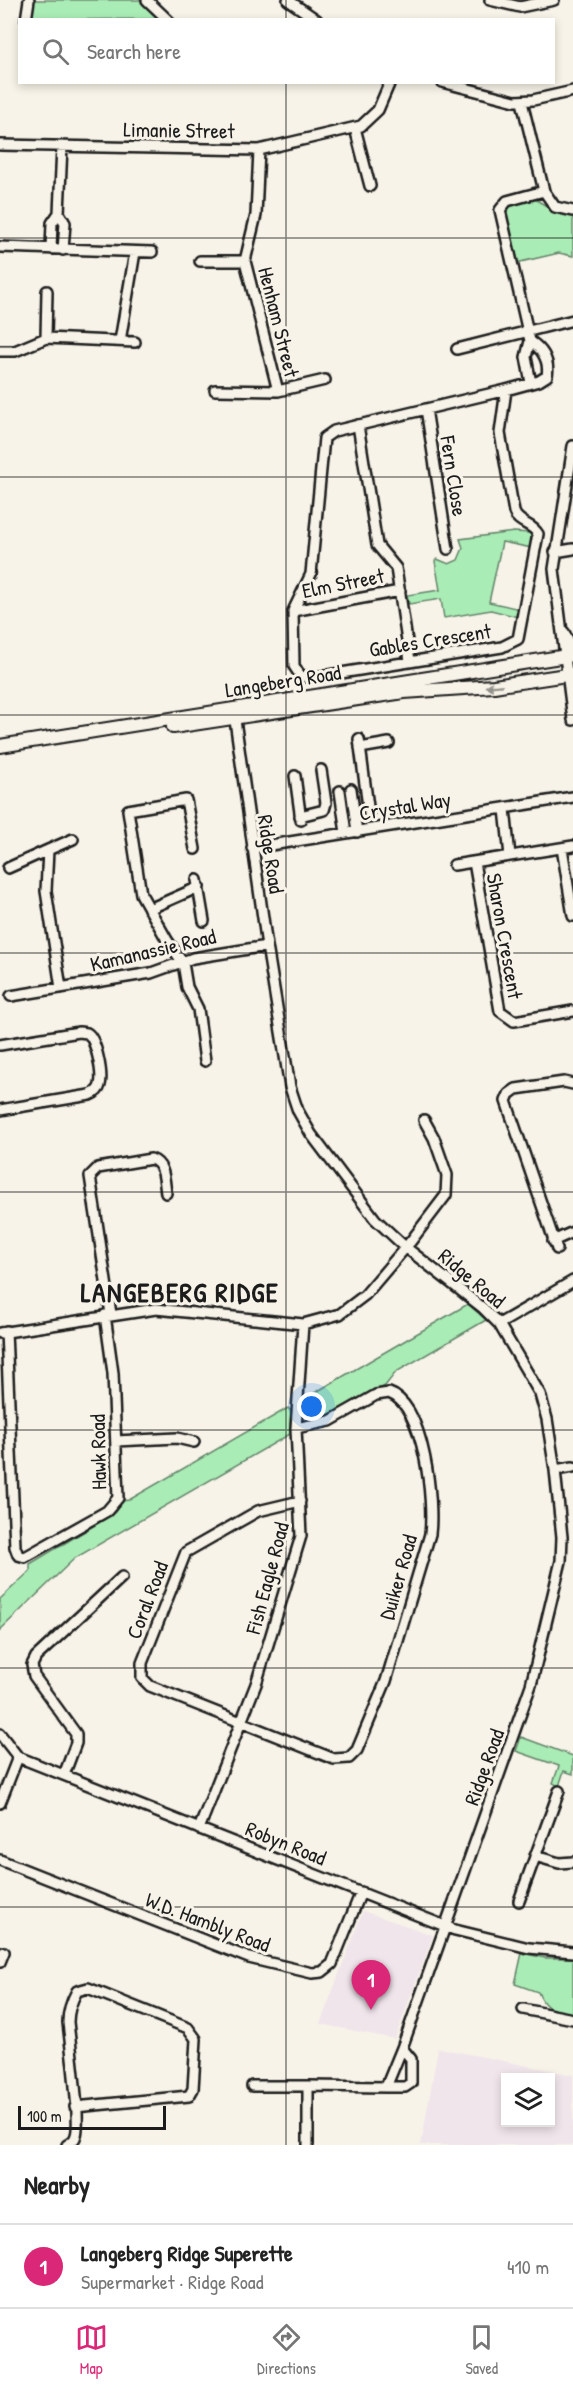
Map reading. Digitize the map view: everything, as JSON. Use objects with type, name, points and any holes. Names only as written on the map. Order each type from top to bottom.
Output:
[{"type":"main road","name":"Langeberg Road","points":[[0,753],[570,654]]},
{"type":"main road","name":"Langeberg Road","points":[[0,746],[233,712],[404,692],[494,686],[570,674]]},
{"type":"street","points":[[26,18],[29,0]]},
{"type":"street","points":[[147,0],[166,18]]},
{"type":"street","points":[[288,0],[304,16]]},
{"type":"street","points":[[490,0],[523,7],[554,0]]},
{"type":"street","points":[[369,186],[356,128],[373,117],[389,84]]},
{"type":"street","points":[[449,84],[491,97],[522,102],[573,91]]},
{"type":"street","points":[[522,102],[544,191],[555,207],[573,211]]},
{"type":"street","name":"Limanie Street","points":[[0,145],[259,150],[356,128]]},
{"type":"street","points":[[51,249],[52,223],[59,213],[62,146]]},
{"type":"street","name":"Henham Street","points":[[259,150],[256,215],[245,261],[278,391]]},
{"type":"street","points":[[529,336],[543,352],[548,372],[544,378],[531,383],[526,357],[529,336],[500,210],[507,201],[544,191]]},
{"type":"street","points":[[59,213],[65,223],[63,250]]},
{"type":"street","points":[[0,247],[152,252]]},
{"type":"street","points":[[120,341],[135,252]]},
{"type":"street","name":"Henham Street","points":[[200,261],[245,261]]},
{"type":"street","points":[[46,338],[47,291]]},
{"type":"street","points":[[457,349],[529,336],[573,320]]},
{"type":"street","points":[[0,351],[15,351],[46,338],[135,342]]},
{"type":"street","points":[[215,390],[278,391],[325,380]]},
{"type":"street","name":"Gables Crescent","points":[[507,390],[500,433],[514,512],[519,520],[534,528],[538,534],[519,637],[512,644],[502,647],[305,678],[294,666],[293,611],[311,574],[322,441],[334,431],[531,383]]},
{"type":"street","name":"Fern Close","points":[[426,409],[448,549]]},
{"type":"street","points":[[358,425],[377,545],[396,568],[410,661]]},
{"type":"street","points":[[573,446],[571,472],[555,552],[560,622],[570,654],[573,720]]},
{"type":"street","points":[[555,552],[573,549]]},
{"type":"street","name":"Elm Street","points":[[293,611],[400,591]]},
{"type":"street","name":"Ridge Road","points":[[233,712],[267,946],[290,1087],[298,1111],[311,1134],[382,1226],[483,1308],[499,1324],[540,1394],[548,1419],[555,1470],[562,1537],[558,1581],[521,1720],[408,2033],[386,2087]]},
{"type":"street","points":[[369,813],[360,744],[389,743]]},
{"type":"street","points":[[295,776],[301,818],[324,810],[325,794],[321,771]]},
{"type":"street","points":[[325,794],[365,786]]},
{"type":"street","points":[[351,789],[357,832]]},
{"type":"street","points":[[340,791],[346,833]]},
{"type":"street","name":"Crystal Way","points":[[252,848],[505,809],[570,796]]},
{"type":"street","points":[[195,849],[186,801],[128,810],[139,887],[149,909],[183,963],[187,987],[198,1010],[205,1061]]},
{"type":"street","name":"Sharon Crescent","points":[[505,809],[510,856]]},
{"type":"street","points":[[343,815],[354,813]]},
{"type":"street","points":[[8,868],[73,839]]},
{"type":"street","name":"Sharon Crescent","points":[[454,865],[573,846]]},
{"type":"street","points":[[562,848],[573,916]]},
{"type":"street","points":[[48,850],[46,891],[61,988]]},
{"type":"street","name":"Sharon Crescent","points":[[474,862],[500,1011],[514,1020],[573,1011]]},
{"type":"street","points":[[149,909],[198,883],[204,921]]},
{"type":"street","name":"Kamanassie Road","points":[[11,996],[151,973],[212,954],[267,946]]},
{"type":"street","points":[[0,1045],[80,1032],[87,1033],[94,1041],[101,1082],[97,1091],[90,1095],[0,1110]]},
{"type":"street","points":[[573,1084],[564,1082],[516,1089],[509,1094],[506,1101],[555,1245],[573,1233]]},
{"type":"street","points":[[3,1332],[162,1309],[303,1324],[331,1318],[349,1308],[364,1295],[436,1209],[448,1189],[447,1175],[434,1138],[424,1120]]},
{"type":"street","name":"Hawk Road","points":[[3,1332],[15,1547],[18,1555],[31,1556],[113,1507],[119,1492],[108,1315],[90,1176],[98,1167],[151,1159],[162,1168],[166,1193]]},
{"type":"street","points":[[499,1324],[573,1281]]},
{"type":"street","name":"Fish Eagle Road","points":[[199,1828],[256,1684],[301,1536],[296,1428],[303,1324]]},
{"type":"street","name":"Duiker Road","points":[[241,1722],[334,1759],[344,1760],[355,1754],[386,1681],[430,1534],[431,1517],[422,1440],[396,1396],[379,1394],[330,1421],[296,1428]]},
{"type":"street","points":[[117,1441],[177,1438],[194,1442]]},
{"type":"street","points":[[555,1470],[573,1467]]},
{"type":"street","name":"Coral Road","points":[[241,1722],[150,1686],[142,1678],[142,1663],[186,1552],[258,1511],[300,1501]]},
{"type":"street","points":[[64,1775],[76,1743],[76,1734],[34,1676],[32,1665],[36,1657],[122,1576]]},
{"type":"street","points":[[0,1734],[18,1757],[0,1803]]},
{"type":"street","name":"Robyn Road","points":[[18,1757],[480,1938],[530,1948],[573,1952]]},
{"type":"street","points":[[519,1900],[559,1791]]},
{"type":"street","points":[[535,1856],[559,1863],[573,1862]]},
{"type":"street","name":"W.D. Hambly Road","points":[[0,1860],[249,1958],[312,1973],[322,1972],[332,1964],[361,1892]]},
{"type":"street","points":[[0,1962],[4,1952]]},
{"type":"street","points":[[67,2145],[76,2134],[68,2014],[80,1989],[88,1988],[192,2031],[196,2039],[194,2089],[189,2096],[75,2107]]},
{"type":"street","points":[[523,2009],[573,2019]]},
{"type":"street","points":[[252,2086],[405,2087],[411,2083],[411,2059],[402,2048]]},
{"type":"street","points":[[308,2086],[308,2145]]},
{"type":"shaded area","points":[[363,1911],[433,1935],[395,2039],[320,2024]]},
{"type":"shaded area","points":[[438,2048],[573,2075],[573,2145],[421,2145]]},
{"type":"green space","points":[[33,0],[141,0],[161,18],[29,18]]},
{"type":"green space","points":[[535,199],[561,215],[573,214],[573,256],[559,253],[516,263],[505,212],[512,205]]},
{"type":"green space","points":[[514,532],[531,533],[531,538],[534,538],[532,548],[502,542],[489,602],[520,609],[518,617],[491,610],[444,618],[441,599],[409,604],[407,595],[440,590],[435,561],[437,559],[449,564],[458,560],[463,548],[460,539]]},
{"type":"green space","points":[[468,1304],[486,1320],[396,1372],[385,1386],[330,1415],[316,1417],[305,1410],[304,1399]]},
{"type":"green space","points":[[288,1408],[291,1411],[290,1434],[75,1558],[0,1630],[0,1599],[30,1571],[30,1564],[107,1518],[115,1512],[122,1501],[129,1500]]},
{"type":"green space","points":[[521,1737],[573,1756],[573,1774],[564,1771],[559,1786],[553,1783],[559,1766],[516,1751]]},
{"type":"green space","points":[[522,1953],[545,1958],[573,1958],[573,2013],[551,2008],[544,2003],[538,1992],[515,1984]]},
{"type":"place","name":"Langeberg Ridge Superette","points":[[371,2010]]},
{"type":"district","name":"LANGEBERG RIDGE","points":[[180,1292]]}]
